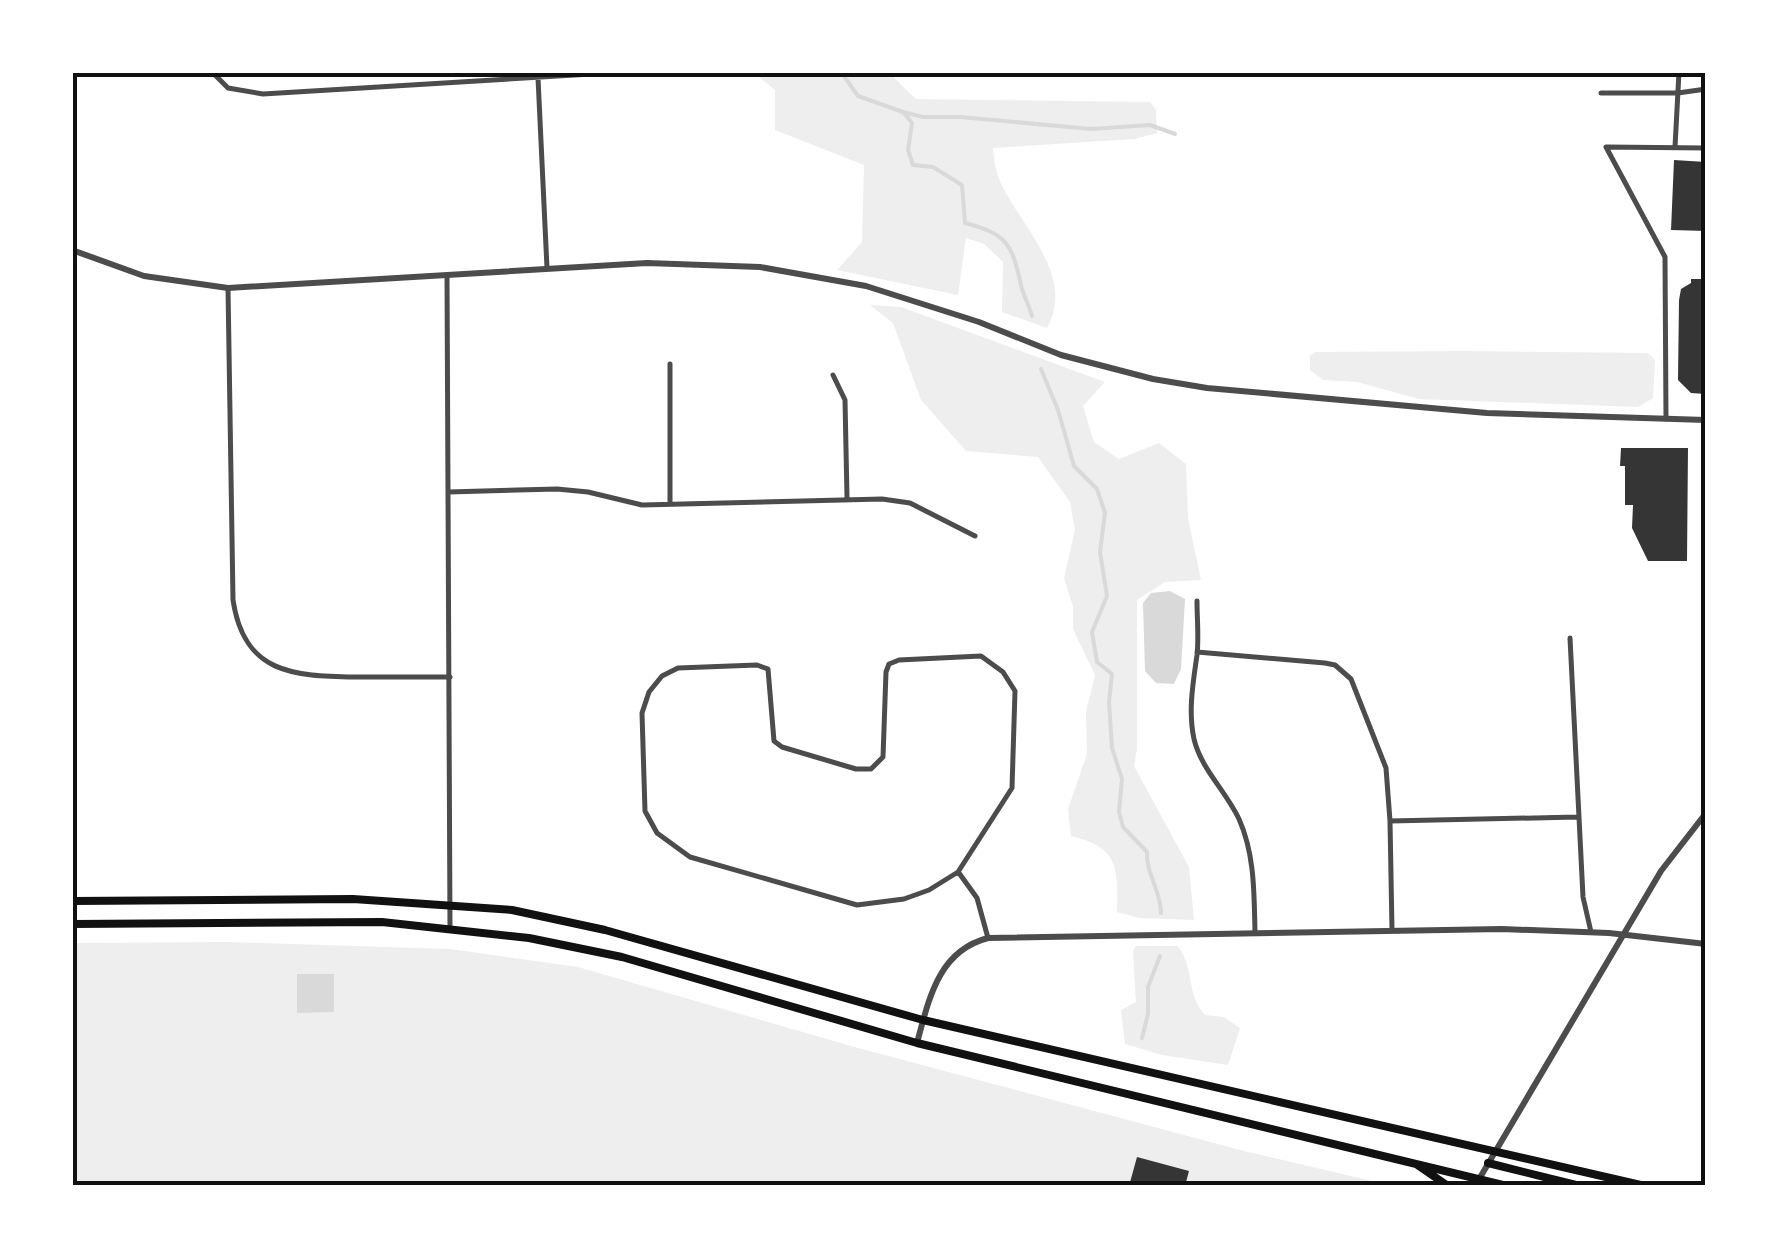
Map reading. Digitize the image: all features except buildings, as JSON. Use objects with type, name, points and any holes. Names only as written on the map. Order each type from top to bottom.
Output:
[{"type":"main road","points":[[72,900],[353,899],[512,910],[605,930],[923,1020],[1645,1186]]},
{"type":"main road","points":[[72,924],[382,922],[530,938],[622,957],[917,1042],[1412,1162],[1477,1182],[1507,1186]]},
{"type":"main road","points":[[1412,1162],[1448,1186]]},
{"type":"main road","points":[[1488,1163],[1580,1186]]},
{"type":"street","points":[[212,72],[228,88],[263,94],[626,72]]},
{"type":"street","points":[[1675,147],[1680,72]]},
{"type":"street","points":[[538,78],[547,268]]},
{"type":"street","points":[[1600,93],[1706,89]]},
{"type":"street","points":[[1666,419],[1666,257],[1606,147],[1706,148]]},
{"type":"street","points":[[72,250],[144,276],[228,288],[698,262],[817,275],[915,300],[1076,360],[1206,388],[1486,412],[1706,420]]},
{"type":"street","points":[[447,274],[450,928]]},
{"type":"street","points":[[228,288],[234,600],[243,636],[266,662],[297,675],[450,677]]},
{"type":"street","points":[[670,364],[670,504]]},
{"type":"street","points":[[833,375],[845,400],[846,498]]},
{"type":"street","points":[[448,492],[556,489],[588,492],[626,503],[846,498],[910,503],[975,536]]},
{"type":"street","points":[[1198,601],[1193,736],[1202,760],[1234,809],[1245,836],[1253,873],[1256,932]]},
{"type":"street","points":[[1570,638],[1578,817],[1591,932]]},
{"type":"street","points":[[1198,652],[1325,662],[1346,673],[1386,768],[1392,930]]},
{"type":"street","points":[[981,656],[993,662],[1015,691],[1015,774],[1012,788],[958,872],[929,890],[904,899],[857,905],[690,857],[672,847],[658,833],[646,811],[642,713],[650,692],[662,676],[678,668],[757,664],[768,669],[771,682],[774,741],[856,770],[872,770],[884,757],[889,664],[898,660],[981,656]]},
{"type":"street","points":[[1477,1182],[1661,872],[1706,813]]},
{"type":"street","points":[[1390,821],[1578,817]]},
{"type":"street","points":[[958,872],[976,898],[988,938]]},
{"type":"street","points":[[917,1042],[946,964],[967,945],[988,938],[1392,930],[1591,932],[1706,944]]},
{"type":"shaded area","points":[[754,73],[889,73],[916,99],[1150,102],[1156,110],[1157,133],[1135,139],[993,148],[999,179],[1050,269],[1055,288],[1054,308],[1047,328],[1002,312],[1003,262],[984,244],[966,238],[958,295],[837,270],[862,242],[864,165],[775,130],[775,90]]},
{"type":"shaded area","points":[[870,305],[901,307],[1105,382],[1083,406],[1094,442],[1119,459],[1159,443],[1186,464],[1188,518],[1201,580],[1165,582],[1137,600],[1134,766],[1189,867],[1194,920],[1139,918],[1117,912],[1116,872],[1107,853],[1071,836],[1068,809],[1087,754],[1086,712],[1095,675],[1073,629],[1073,607],[1064,578],[1075,530],[1070,502],[1038,457],[966,451],[921,400],[893,323]]},
{"type":"shaded area","points":[[1315,352],[1648,353],[1655,360],[1653,398],[1638,407],[1419,399],[1357,382],[1323,380],[1310,370],[1310,356]]},
{"type":"shaded area","points":[[1170,591],[1185,599],[1181,669],[1174,684],[1156,683],[1145,671],[1143,603],[1151,593]]},
{"type":"shaded area","points":[[228,942],[450,949],[578,967],[851,1046],[1244,1151],[1389,1185],[73,1185],[72,943]]},
{"type":"shaded area","points":[[1136,946],[1178,946],[1195,998],[1205,1015],[1224,1017],[1240,1028],[1228,1065],[1162,1055],[1125,1044],[1121,1010],[1136,1002]]},
{"type":"shaded area","points":[[297,974],[334,974],[334,1012],[297,1013]]},
{"type":"waterway","points":[[841,72],[858,96],[903,112],[912,123],[908,150],[913,165],[933,167],[962,185],[965,223],[991,232],[1006,243],[1032,316]]},
{"type":"waterway","points":[[903,112],[923,117],[1091,129],[1150,125],[1175,134]]},
{"type":"waterway","points":[[1041,369],[1074,466],[1097,489],[1105,513],[1100,552],[1107,596],[1092,632],[1097,662],[1112,674],[1112,748],[1122,779],[1119,812],[1123,827],[1147,852],[1161,913]]},
{"type":"waterway","points":[[1142,1038],[1148,1014],[1148,987],[1160,956]]}]
